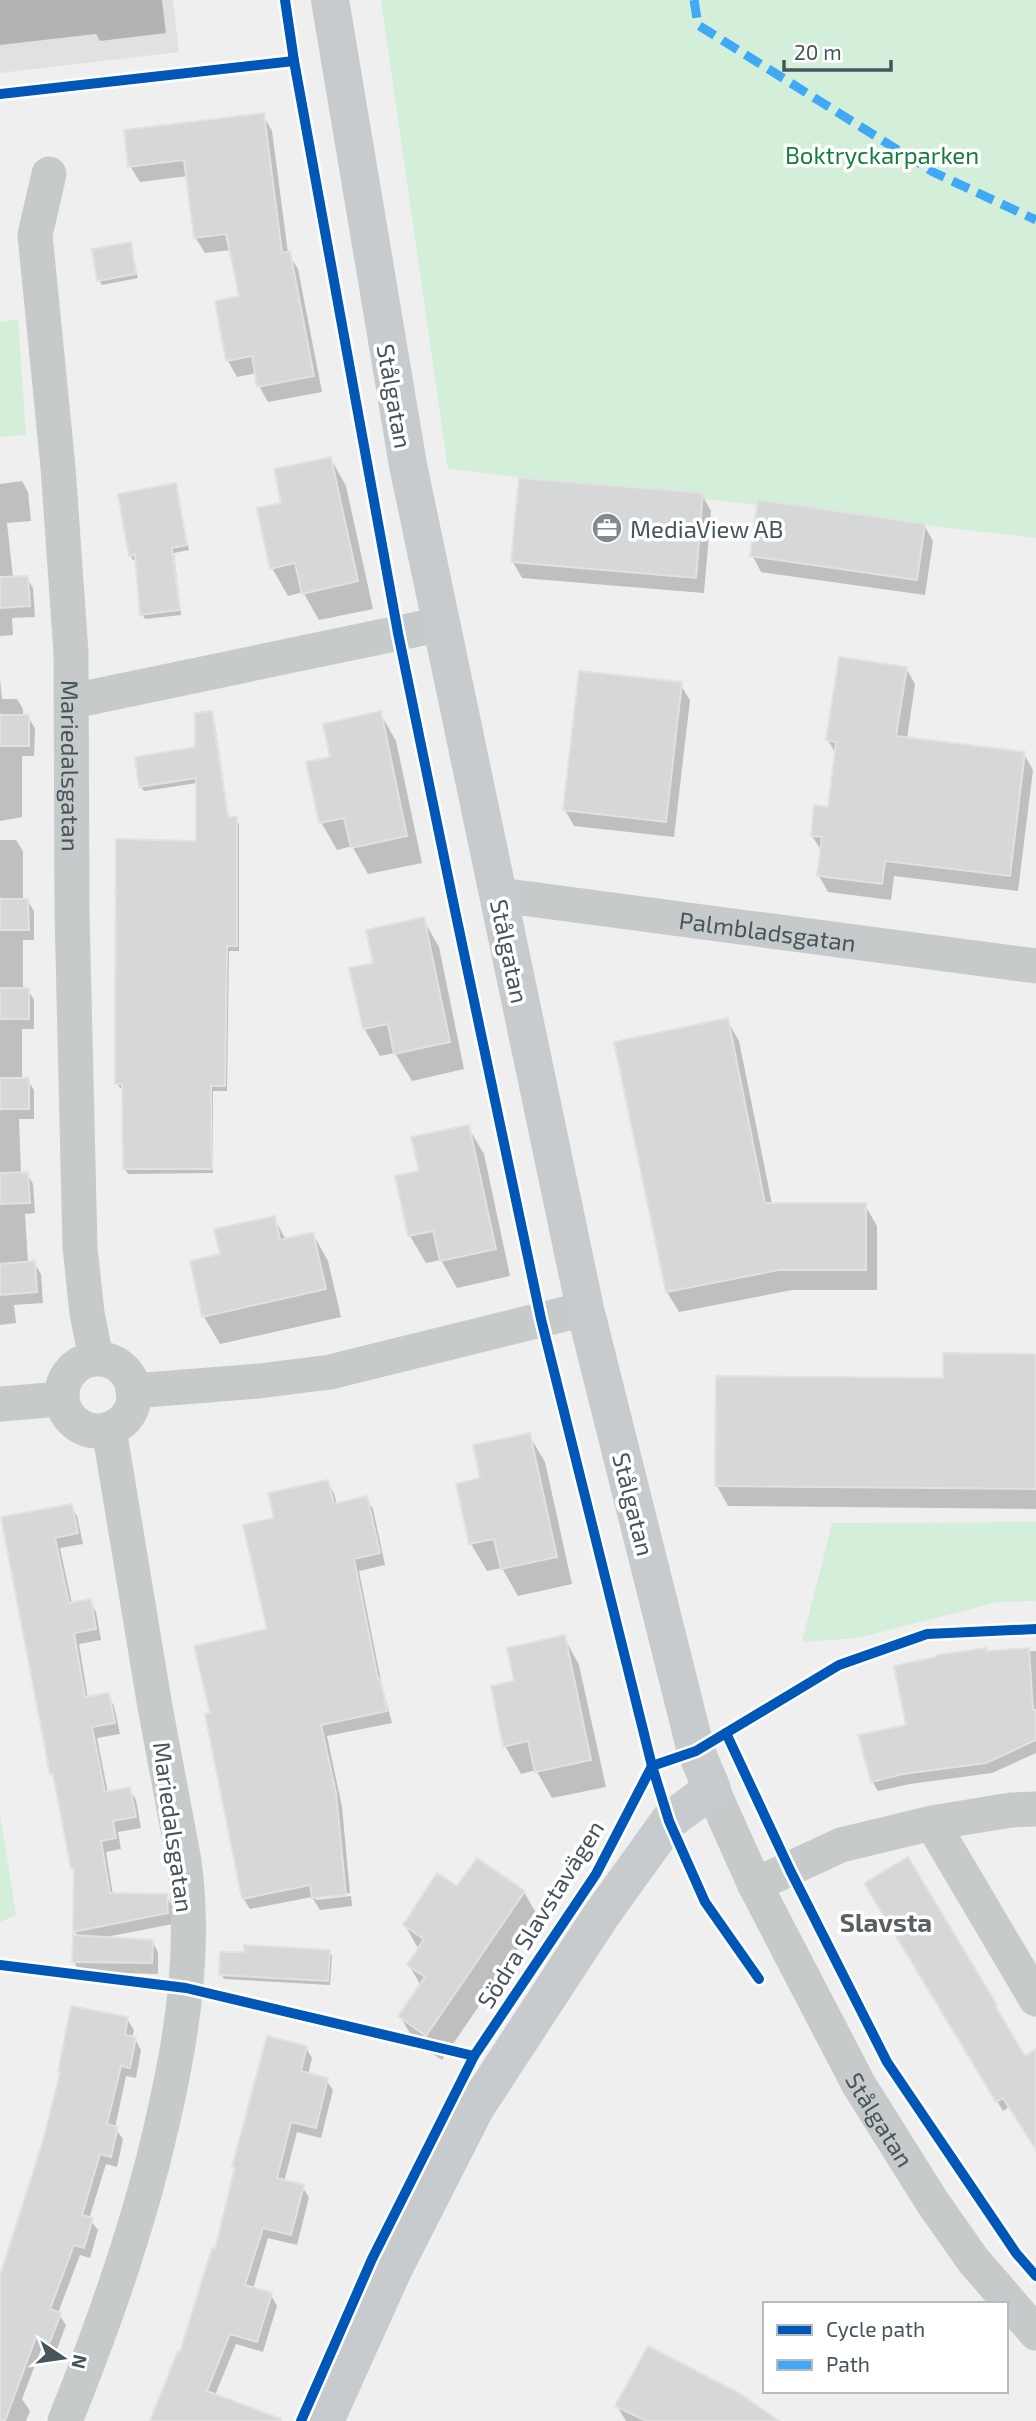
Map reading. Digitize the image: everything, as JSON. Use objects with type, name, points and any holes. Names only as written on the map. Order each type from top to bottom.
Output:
[{"type":"street","name":"Stålgatan","points":[[330,0],[408,465],[584,1309],[696,1751],[755,1885],[859,2085],[933,2203],[973,2260],[1036,2333]]},
{"type":"street","name":"Mariedalsgatan","points":[[49,173],[35,235],[58,467],[73,701],[72,912],[79,1247],[96,1358]]},
{"type":"street","points":[[73,701],[442,624]]},
{"type":"street","name":"Palmbladsgatan","points":[[499,895],[1036,966]]},
{"type":"street","points":[[133,1391],[168,1390],[330,1372],[584,1309]]},
{"type":"street","points":[[96,1358],[119,1365],[128,1374],[133,1391],[131,1410],[124,1420],[109,1429],[91,1431],[80,1427],[64,1410],[61,1399],[65,1377],[84,1361],[96,1358]]},
{"type":"street","points":[[0,1404],[61,1399]]},
{"type":"street","name":"Mariedalsgatan","points":[[65,2421],[95,2347],[148,2187],[176,2064],[188,1945],[184,1861],[155,1707],[109,1429]]},
{"type":"street","name":"Södra Slavstavägen","points":[[325,2421],[393,2270],[476,2107],[600,1917],[669,1821],[712,1789]]},
{"type":"street","points":[[755,1885],[841,1845],[932,1823],[1011,1810],[1036,1810]]},
{"type":"street","points":[[932,1823],[1036,1999]]},
{"type":"shaded area","points":[[0,0],[173,0],[179,52],[0,73]]},
{"type":"green space","name":"Boktryckarparken","points":[[381,0],[1036,0],[1036,538],[448,469]]},
{"type":"green space","points":[[18,319],[26,435],[0,437],[0,322]]},
{"type":"green space","points":[[1036,1522],[1036,1601],[998,1602],[858,1638],[802,1642],[832,1523]]},
{"type":"green space","points":[[0,1813],[16,1915],[0,1922]]},
{"type":"building","points":[[264,113],[282,253],[290,251],[314,376],[257,387],[252,356],[226,361],[215,301],[239,296],[226,234],[194,238],[184,160],[128,167],[124,130]]},
{"type":"building","points":[[131,242],[136,274],[97,281],[92,249]]},
{"type":"building","points":[[331,457],[358,581],[302,594],[295,563],[270,569],[257,508],[281,503],[274,469]]},
{"type":"building","name":"MediaView AB","points":[[519,478],[703,493],[696,578],[511,562]]},
{"type":"building","points":[[176,483],[187,545],[172,548],[180,610],[140,615],[135,555],[129,556],[118,494]]},
{"type":"building","points":[[758,500],[925,524],[917,580],[750,556]]},
{"type":"building","points":[[28,576],[30,606],[0,608],[0,577]]},
{"type":"building","points":[[839,657],[907,667],[896,736],[1025,752],[1010,876],[885,861],[882,884],[817,876],[822,837],[811,836],[814,805],[828,807],[836,742],[826,740]]},
{"type":"building","points":[[579,671],[682,682],[666,822],[563,810]]},
{"type":"building","points":[[212,711],[228,817],[237,817],[237,946],[227,946],[225,1086],[211,1086],[212,1169],[123,1169],[122,1084],[115,1084],[116,839],[196,841],[196,778],[139,787],[135,757],[195,747],[195,713]]},
{"type":"building","points":[[381,711],[407,836],[351,848],[344,818],[319,823],[306,762],[330,757],[323,724]]},
{"type":"building","points":[[0,715],[29,715],[29,746],[0,746]]},
{"type":"building","points":[[0,899],[28,899],[29,930],[0,930]]},
{"type":"building","points":[[424,917],[450,1042],[394,1054],[388,1024],[363,1029],[349,968],[373,963],[366,930]]},
{"type":"building","points":[[0,988],[29,988],[29,1019],[0,1019]]},
{"type":"building","points":[[728,1018],[765,1203],[866,1203],[866,1270],[779,1270],[666,1292],[614,1042]]},
{"type":"building","points":[[0,1078],[29,1078],[29,1109],[0,1109]]},
{"type":"building","points":[[469,1125],[496,1249],[440,1261],[433,1231],[408,1236],[395,1176],[419,1171],[411,1137]]},
{"type":"building","points":[[28,1172],[30,1203],[0,1204],[0,1173]]},
{"type":"building","points":[[275,1216],[280,1240],[313,1232],[326,1289],[202,1317],[190,1261],[220,1254],[214,1229]]},
{"type":"building","points":[[35,1261],[37,1292],[0,1295],[0,1264]]},
{"type":"building","points":[[943,1353],[1036,1354],[1036,1489],[715,1486],[716,1376],[943,1378]]},
{"type":"building","points":[[530,1433],[557,1557],[501,1569],[494,1539],[469,1544],[456,1484],[480,1478],[473,1445]]},
{"type":"building","points":[[328,1480],[334,1504],[367,1496],[380,1553],[354,1559],[387,1711],[321,1725],[336,1793],[346,1895],[312,1898],[310,1885],[242,1899],[205,1714],[210,1713],[194,1646],[267,1629],[243,1525],[274,1518],[268,1493]]},
{"type":"building","points":[[72,1504],[78,1533],[55,1538],[69,1603],[91,1599],[96,1629],[74,1633],[85,1697],[109,1693],[115,1723],[92,1727],[105,1792],[130,1787],[136,1817],[113,1821],[116,1838],[101,1841],[110,1893],[167,1894],[168,1913],[73,1932],[74,1868],[71,1869],[53,1774],[50,1774],[1,1517]]},
{"type":"building","points":[[565,1635],[591,1760],[535,1772],[528,1741],[503,1747],[491,1686],[514,1681],[507,1648]]},
{"type":"building","points":[[987,1648],[987,1651],[1029,1648],[1033,1710],[1036,1710],[1036,1740],[986,1763],[903,1774],[871,1782],[858,1735],[906,1725],[894,1666],[936,1655]]},
{"type":"building","points":[[908,1857],[1025,2056],[1036,2049],[1036,2150],[1003,2098],[996,2102],[864,1883]]},
{"type":"building","points":[[477,1858],[525,1891],[426,2036],[398,2016],[425,1977],[407,1965],[424,1939],[403,1925],[437,1873],[457,1886]]},
{"type":"building","points":[[73,1935],[153,1940],[152,1963],[72,1962]]},
{"type":"building","points":[[244,1945],[330,1950],[328,1981],[219,1975],[220,1952],[244,1952]]},
{"type":"building","points":[[71,2006],[128,2017],[125,2035],[136,2037],[130,2068],[121,2066],[107,2124],[118,2127],[111,2157],[100,2154],[82,2215],[93,2218],[84,2248],[74,2245],[50,2309],[61,2313],[50,2342],[36,2337],[5,2421],[0,2421],[0,2276],[43,2141],[60,2073],[58,2072]]},
{"type":"building","points":[[267,2036],[307,2046],[301,2071],[328,2078],[316,2128],[291,2122],[277,2178],[304,2185],[291,2235],[263,2228],[245,2285],[272,2293],[257,2342],[230,2334],[207,2391],[281,2419],[150,2421],[178,2351],[180,2352],[212,2248],[215,2249],[235,2168],[232,2167]]},
{"type":"building","points":[[648,2346],[739,2393],[779,2421],[646,2421],[615,2406]]},
{"type":"marked path","points":[[694,0],[698,25],[933,172],[1036,220]]},
{"type":"cycle path","points":[[285,0],[398,633],[541,1319],[652,1766],[669,1821],[705,1902],[759,1979]]},
{"type":"cycle path","points":[[0,94],[294,61]]},
{"type":"cycle path","points":[[301,2421],[372,2259],[474,2056],[596,1874],[652,1766],[696,1751],[839,1665],[927,1634],[1036,1629]]},
{"type":"cycle path","points":[[726,1733],[790,1870],[887,2062],[1016,2253],[1036,2276]]},
{"type":"cycle path","points":[[0,1965],[186,1988],[474,2056]]},
{"type":"place","name":"MediaView AB","points":[[607,528]]},
{"type":"district","name":"Slavsta","points":[[886,1921]]}]
